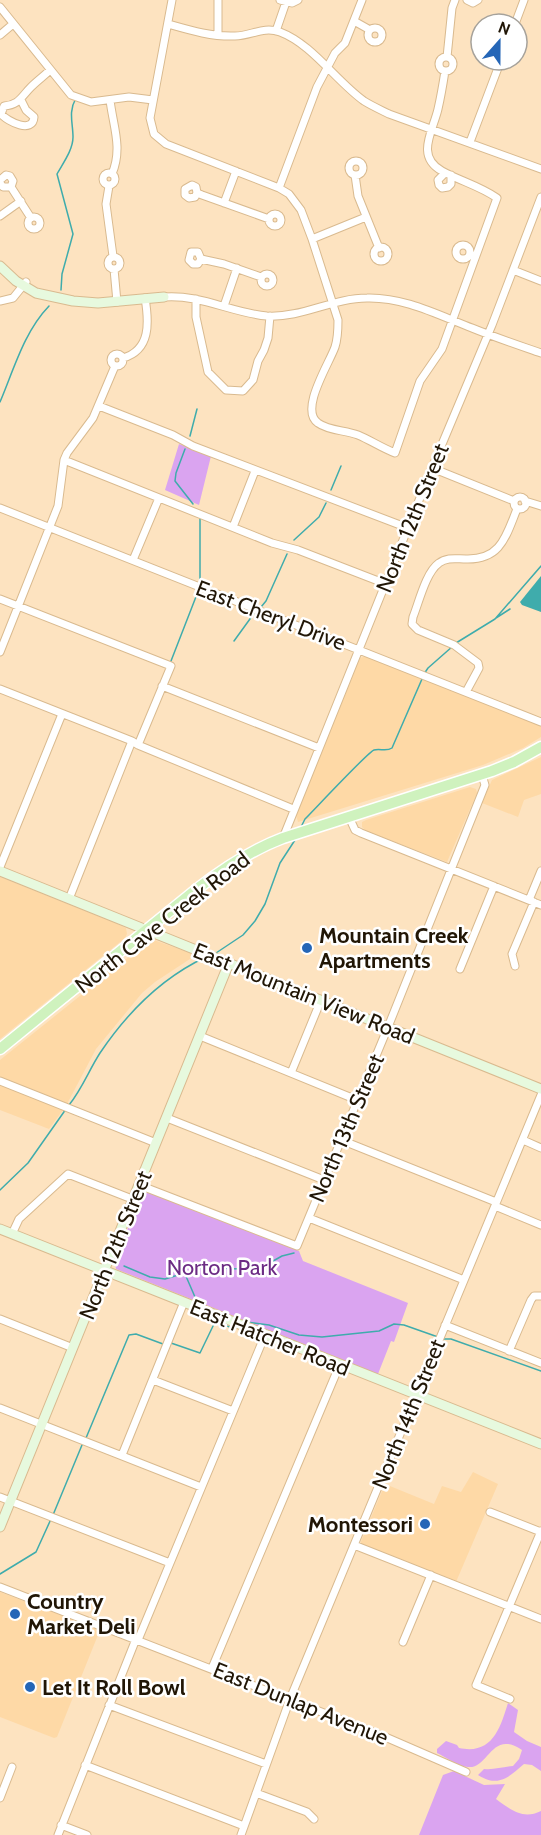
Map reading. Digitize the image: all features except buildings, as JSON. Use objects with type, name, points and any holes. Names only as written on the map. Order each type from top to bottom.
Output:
[{"type":"main road","name":"North Cave Creek Road","points":[[0,1049],[221,870],[253,851],[286,837],[482,775],[514,762],[541,747]]},
{"type":"street","points":[[172,0],[150,118],[154,134],[166,144],[279,188],[289,194],[297,204],[312,239],[338,320],[338,338],[311,407],[314,419],[320,425],[355,434],[395,453],[420,381],[442,349],[453,321],[472,256],[497,198],[436,168],[428,157],[426,144],[438,109],[445,71],[441,69],[439,63],[442,58],[447,57],[452,8],[455,0]]},
{"type":"street","points":[[218,0],[218,35]]},
{"type":"street","points":[[276,31],[283,1],[294,3],[298,0]]},
{"type":"street","points":[[279,188],[317,87],[335,53],[345,43],[362,0]]},
{"type":"street","points":[[468,0],[473,3],[478,0]]},
{"type":"street","points":[[0,7],[71,95],[91,102],[129,98],[153,100]]},
{"type":"street","points":[[354,21],[370,30]]},
{"type":"street","points":[[0,35],[13,24]]},
{"type":"street","points":[[168,24],[218,35],[240,36],[258,30],[276,31],[291,37],[365,102],[389,114],[541,169]]},
{"type":"street","points":[[21,100],[26,110],[34,117],[32,126],[27,127],[5,119],[1,114],[4,106],[13,105],[21,100],[29,89],[50,70]]},
{"type":"street","points":[[470,142],[496,72]]},
{"type":"street","points":[[110,100],[118,141],[118,155],[112,174],[116,181],[109,186],[106,204],[113,256],[109,258],[107,264],[114,269],[117,302]]},
{"type":"street","points":[[224,203],[236,171]]},
{"type":"street","points":[[355,175],[358,196],[379,248]]},
{"type":"street","points":[[0,182],[4,176],[10,176],[13,181],[10,187],[31,218]]},
{"type":"street","points":[[197,194],[269,219]]},
{"type":"street","name":"North 12th Street","points":[[286,837],[293,810],[489,334],[539,209],[541,197]]},
{"type":"street","points":[[0,216],[21,201]]},
{"type":"street","points":[[312,239],[366,217]]},
{"type":"street","points":[[201,259],[261,277]]},
{"type":"street","points":[[0,264],[36,293],[87,303],[161,297],[196,299],[270,316],[296,314],[359,298],[387,298],[411,304],[541,353]]},
{"type":"street","points":[[224,306],[237,268]]},
{"type":"street","points":[[513,270],[541,281]]},
{"type":"street","points":[[0,301],[13,298],[24,284]]},
{"type":"street","points":[[0,652],[58,506],[67,453],[93,418],[115,366],[121,364],[123,358],[135,352],[146,338],[148,328],[145,298]]},
{"type":"street","points":[[196,299],[196,317],[208,372],[226,390],[243,391],[253,380],[268,338],[270,316]]},
{"type":"street","points":[[115,366],[110,361],[112,355],[119,354],[123,358]]},
{"type":"street","points":[[99,406],[255,471],[408,528]]},
{"type":"street","points":[[64,460],[386,584]]},
{"type":"street","points":[[432,468],[514,501]]},
{"type":"street","points":[[233,527],[255,471]]},
{"type":"street","points":[[514,501],[521,497],[525,501],[541,506]]},
{"type":"street","points":[[134,560],[159,498]]},
{"type":"street","points":[[514,501],[514,507],[517,509]]},
{"type":"street","points":[[517,509],[523,508],[525,501]]},
{"type":"street","name":"East Cheryl Drive","points":[[0,508],[541,722]]},
{"type":"street","points":[[466,692],[479,668],[477,663],[454,645],[418,630],[412,624],[413,617],[431,571],[447,559],[473,559],[490,554],[504,543],[517,509]]},
{"type":"street","points":[[0,599],[171,666],[135,743],[69,899]]},
{"type":"street","points":[[162,686],[319,748]]},
{"type":"street","points":[[0,689],[293,810]]},
{"type":"street","points":[[0,869],[62,714]]},
{"type":"street","name":"North 13th Street","points":[[139,1185],[297,1246],[485,785],[482,775]]},
{"type":"street","points":[[349,817],[357,831],[535,902]]},
{"type":"street","name":"East Mountain View Road","points":[[0,869],[541,1089]]},
{"type":"street","points":[[515,966],[512,954],[535,902],[541,871]]},
{"type":"street","points":[[460,969],[494,886]]},
{"type":"street","name":"North 12th Street","points":[[0,1527],[229,963]]},
{"type":"street","points":[[291,1073],[321,1000]]},
{"type":"street","points":[[200,1036],[357,1100]]},
{"type":"street","points":[[0,1081],[156,1143]]},
{"type":"street","name":"North 14th Street","points":[[241,1835],[290,1699],[541,1095]]},
{"type":"street","points":[[167,1118],[324,1180]]},
{"type":"street","points":[[341,1140],[541,1225]]},
{"type":"street","points":[[523,1140],[541,1148]]},
{"type":"street","points":[[12,1234],[24,1214],[68,1174],[132,1199]]},
{"type":"street","points":[[309,1218],[464,1280]]},
{"type":"street","name":"East Hatcher Road","points":[[0,1229],[541,1444]]},
{"type":"street","points":[[509,1351],[538,1296]]},
{"type":"street","points":[[122,1455],[184,1302]]},
{"type":"street","points":[[0,1319],[73,1348]]},
{"type":"street","points":[[445,1325],[541,1363]]},
{"type":"street","points":[[57,1835],[136,1640],[265,1335]]},
{"type":"street","points":[[212,1668],[340,1364]]},
{"type":"street","points":[[153,1380],[233,1411]]},
{"type":"street","points":[[0,1408],[201,1487]]},
{"type":"street","points":[[0,1497],[170,1563]]},
{"type":"street","points":[[490,1512],[541,1532],[476,1685],[510,1699]]},
{"type":"street","points":[[354,1545],[541,1619]]},
{"type":"street","points":[[403,1642],[431,1575]]},
{"type":"street","name":"East Dunlap Avenue","points":[[0,1587],[384,1736],[466,1772]]},
{"type":"street","points":[[109,1705],[266,1764]]},
{"type":"street","points":[[86,1765],[244,1826]]},
{"type":"street","points":[[1,1794],[12,1767]]},
{"type":"street","points":[[256,1794],[307,1812],[314,1819]]},
{"type":"street","points":[[61,1825],[87,1835]]},
{"type":"shaded area","points":[[366,656],[541,725],[541,737],[523,748],[483,765],[298,822],[296,815],[360,658]]},
{"type":"shaded area","points":[[541,757],[541,794],[524,800],[518,817],[482,803],[492,780]]},
{"type":"shaded area","points":[[470,787],[476,789],[477,793],[447,862],[366,831],[362,827],[362,822],[366,820]]},
{"type":"shaded area","points":[[0,877],[113,922],[126,928],[127,934],[125,938],[0,1039]]},
{"type":"shaded area","points":[[151,939],[196,955],[142,993],[96,1049],[67,1104],[0,1077],[0,1060]]},
{"type":"shaded area","points":[[0,1084],[63,1110],[49,1129],[0,1110]]},
{"type":"shaded area","name":"Montessori","points":[[473,1472],[498,1484],[456,1582],[360,1544],[385,1484],[434,1504],[442,1486],[461,1492]]},
{"type":"shaded area","points":[[0,1592],[100,1630],[57,1737],[54,1738],[0,1717]]},
{"type":"green space","points":[[179,444],[211,456],[199,505],[165,490]]},
{"type":"green space","name":"Norton Park","points":[[148,1192],[299,1251],[303,1261],[408,1303],[394,1342],[391,1341],[378,1374],[116,1269],[115,1263],[140,1195]]},
{"type":"green space","points":[[508,1703],[518,1710],[514,1732],[541,1747],[541,1771],[532,1765],[524,1764],[508,1777],[497,1781],[478,1775],[484,1769],[513,1766],[522,1750],[512,1745],[503,1744],[497,1747],[481,1762],[468,1767],[437,1753],[437,1749],[446,1741],[459,1748],[470,1749],[487,1744],[498,1731]]},
{"type":"green space","points":[[454,1771],[484,1785],[505,1784],[496,1799],[512,1810],[523,1814],[535,1814],[541,1811],[541,1835],[419,1835],[443,1775]]},
{"type":"water","points":[[541,576],[541,612],[522,605],[520,602]]},
{"type":"waterway","points":[[61,290],[62,274],[73,234],[57,174],[73,142],[72,113],[76,98]]},
{"type":"waterway","points":[[0,402],[26,339],[49,306]]},
{"type":"waterway","points":[[190,436],[197,409]]},
{"type":"waterway","points":[[185,449],[175,481],[193,504]]},
{"type":"waterway","points":[[331,490],[341,466]]},
{"type":"waterway","points":[[294,540],[319,517],[326,503]]},
{"type":"waterway","points":[[200,519],[200,585]]},
{"type":"waterway","points":[[261,607],[266,601],[287,554]]},
{"type":"waterway","points":[[456,643],[495,619],[541,566]]},
{"type":"waterway","points":[[171,661],[199,589]]},
{"type":"waterway","points":[[496,618],[510,609]]},
{"type":"waterway","points":[[234,641],[255,612]]},
{"type":"waterway","points":[[424,674],[453,646]]},
{"type":"waterway","points":[[301,827],[305,819],[370,753],[378,749],[392,748],[422,679]]},
{"type":"waterway","points":[[216,953],[243,935],[255,921],[265,904],[280,863],[295,840]]},
{"type":"waterway","points":[[69,1105],[110,1038],[146,998],[174,975],[206,957]]},
{"type":"waterway","points":[[0,1190],[28,1163],[66,1109]]},
{"type":"waterway","points":[[124,1266],[150,1277],[165,1279],[211,1265],[231,1269],[254,1268],[294,1253]]},
{"type":"waterway","points":[[185,1274],[195,1297]]},
{"type":"waterway","points":[[246,1322],[269,1325],[299,1335],[322,1337],[379,1331],[394,1324],[404,1325],[438,1337]]},
{"type":"waterway","points":[[171,1343],[200,1353],[214,1324],[221,1323],[234,1329],[237,1327]]},
{"type":"waterway","points":[[86,1438],[129,1335],[136,1334],[163,1344]]},
{"type":"waterway","points":[[443,1339],[451,1339],[541,1371]]},
{"type":"waterway","points":[[53,1515],[82,1445]]},
{"type":"waterway","points":[[0,1574],[36,1552],[51,1519]]},
{"type":"place","name":"Mountain Creek Apartments","points":[[307,948]]},
{"type":"place","name":"Montessori","points":[[425,1524]]},
{"type":"place","name":"Country Market Deli","points":[[15,1614]]},
{"type":"place","name":"Let It Roll Bowl","points":[[30,1687]]}]
